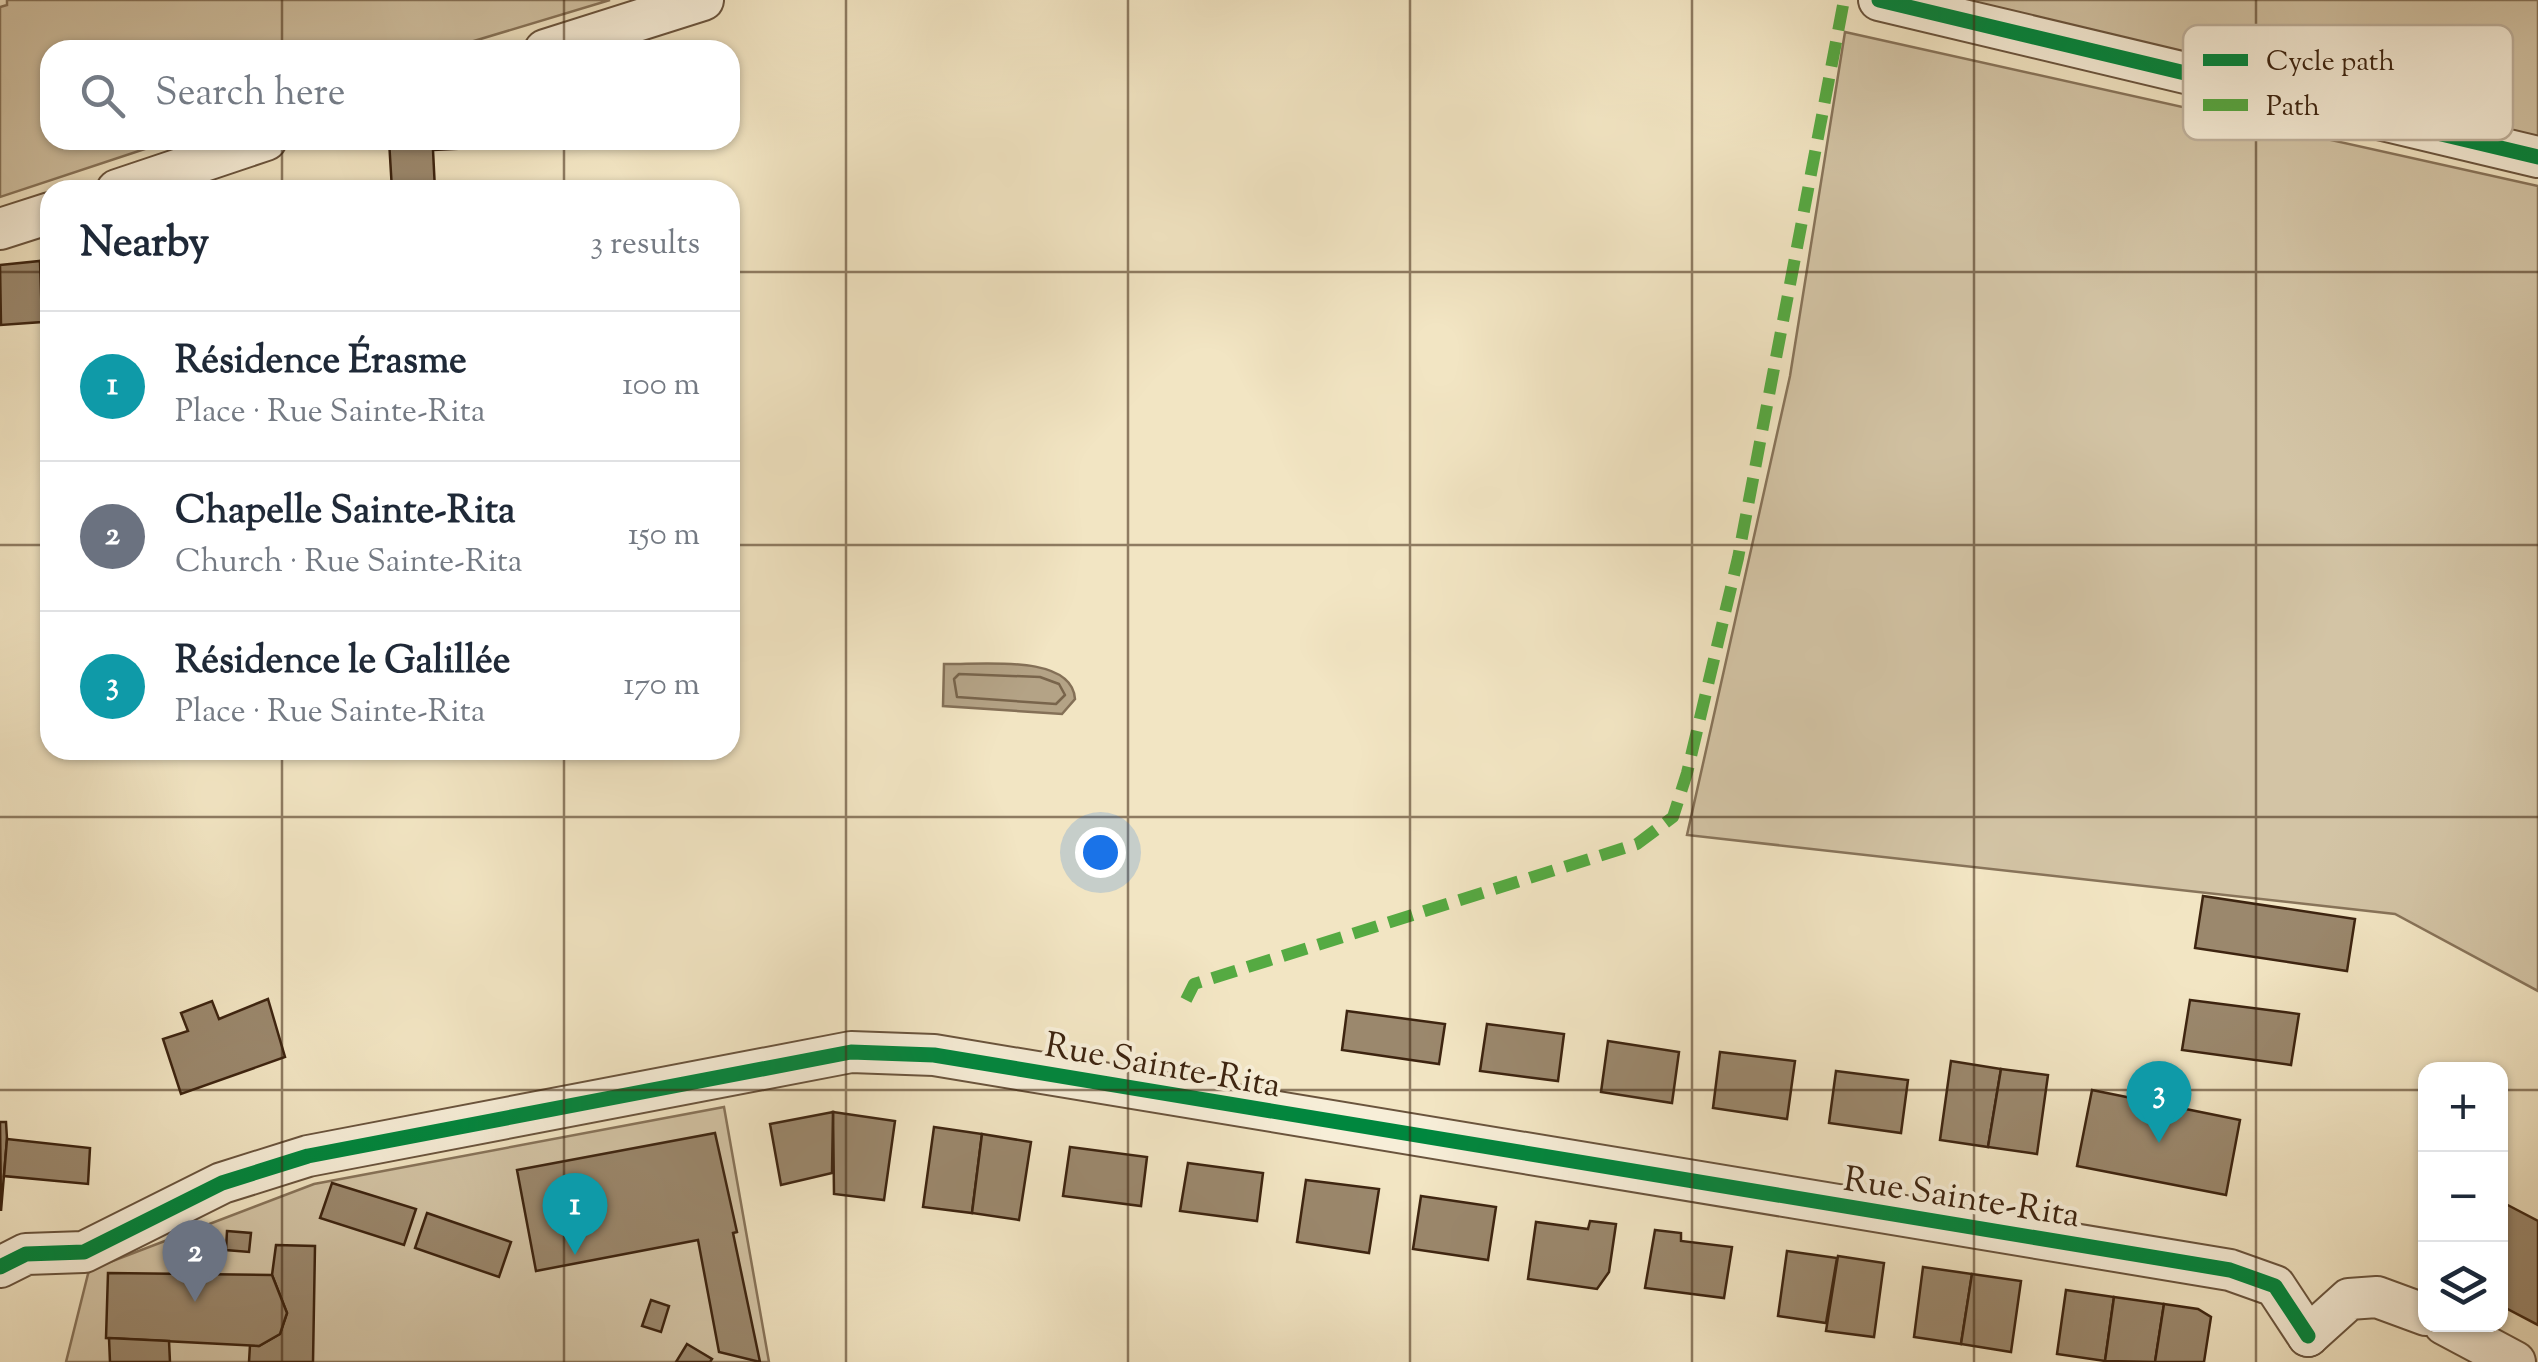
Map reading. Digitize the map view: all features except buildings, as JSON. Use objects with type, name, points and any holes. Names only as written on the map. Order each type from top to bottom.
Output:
[{"type":"street","points":[[577,40],[703,0]]},
{"type":"street","points":[[1879,0],[2183,72]]},
{"type":"street","points":[[2467,140],[2538,157]]},
{"type":"street","points":[[147,180],[236,150]]},
{"type":"street","points":[[0,230],[40,216]]},
{"type":"street","name":"Rue Sainte-Rita","points":[[0,1266],[26,1254],[84,1252],[222,1183],[308,1156],[851,1052],[934,1054],[2230,1270],[2275,1286],[2304,1349],[2349,1299],[2377,1297],[2418,1312]]},
{"type":"street","points":[[2459,1332],[2515,1362]]},
{"type":"shaded area","points":[[7,0],[610,0],[477,40],[40,40],[40,150],[142,150],[51,180],[40,180],[40,184],[0,197],[0,7],[7,5]]},
{"type":"shaded area","points":[[1905,0],[2538,0],[2538,139],[2513,134],[2513,25],[2183,25],[2183,61]]},
{"type":"shaded area","points":[[1845,32],[2183,107],[2183,140],[2331,140],[2538,186],[2538,991],[2395,914],[1687,835],[1790,376]]},
{"type":"shaded area","points":[[724,1107],[769,1362],[66,1362],[89,1270],[314,1184]]},
{"type":"water","points":[[1000,663],[1041,668],[1070,684],[1075,699],[1062,714],[943,706],[944,664]]},
{"type":"marked path","points":[[1186,1000],[1194,984],[1637,844],[1673,817],[1738,558],[1844,0]]},
{"type":"cycle path","points":[[1879,0],[2183,72]]},
{"type":"cycle path","points":[[2467,140],[2538,157]]},
{"type":"cycle path","points":[[0,1267],[26,1254],[84,1252],[222,1183],[308,1156],[851,1052],[934,1055],[2230,1270],[2275,1286],[2308,1336]]},
{"type":"place","name":"Résidence le Galillée","points":[[2159,1143]]},
{"type":"place","name":"Résidence Érasme","points":[[575,1255]]},
{"type":"place","name":"Chapelle Sainte-Rita","points":[[195,1302]]}]
